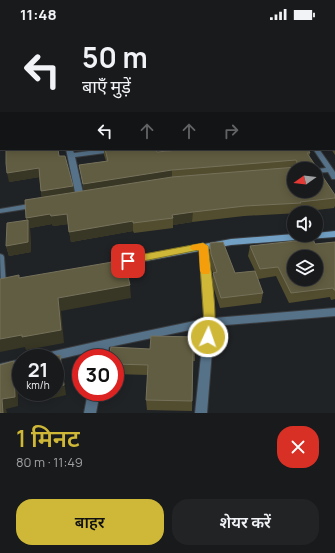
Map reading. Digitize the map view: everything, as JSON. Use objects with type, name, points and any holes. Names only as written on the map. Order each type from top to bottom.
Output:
[{"type":"street","points":[[80,197],[70,152],[103,150]]},
{"type":"street","points":[[317,150],[335,177]]},
{"type":"street","points":[[323,170],[330,170]]},
{"type":"street","points":[[0,211],[44,203]]},
{"type":"street","points":[[105,265],[231,242],[335,234]]},
{"type":"street","points":[[201,413],[209,322],[203,246]]},
{"type":"street","points":[[0,257],[3,285]]},
{"type":"street","points":[[64,354],[209,322],[335,312]]},
{"type":"street","points":[[103,349],[104,344]]},
{"type":"street","points":[[0,369],[12,366]]},
{"type":"street","points":[[90,413],[92,401]]},
{"type":"building","points":[[6,150],[58,150],[59,156],[65,156],[73,186],[41,191],[39,168],[7,173]]},
{"type":"building","points":[[105,150],[156,150],[157,152],[179,150],[308,150],[310,153],[307,153],[313,162],[297,162],[296,160],[172,170],[83,184],[79,165],[108,161]]},
{"type":"building","points":[[287,168],[287,198],[323,198],[323,177],[335,195],[335,198],[300,202],[301,203],[245,206],[193,212],[172,215],[173,218],[133,223],[133,221],[69,232],[67,214],[51,216],[50,214],[26,218],[25,200],[172,177]]},
{"type":"building","points":[[28,220],[28,242],[6,246],[7,223]]},
{"type":"building","points":[[223,242],[235,273],[255,271],[263,293],[221,298],[213,273],[217,272],[211,254],[210,243]]},
{"type":"building","points":[[287,242],[314,242],[315,244],[335,242],[335,290],[333,288],[291,293],[288,286],[323,286],[323,250],[287,250],[287,285],[278,267],[260,269],[250,246]]},
{"type":"building","points":[[124,260],[130,285],[58,298],[61,330],[22,337],[22,335],[0,339],[0,279],[19,275],[19,278]]},
{"type":"building","points":[[151,336],[195,337],[195,351],[193,351],[192,401],[146,400],[148,365],[124,364],[124,349],[111,349],[111,347],[150,349]]},
{"type":"building","points":[[12,362],[12,397],[2,399],[3,413],[0,413],[0,365]]},
{"type":"slow traffic","points":[[195,248],[203,246],[205,271]]},
{"type":"route","points":[[128,261],[203,246],[209,322],[208,337]]}]
